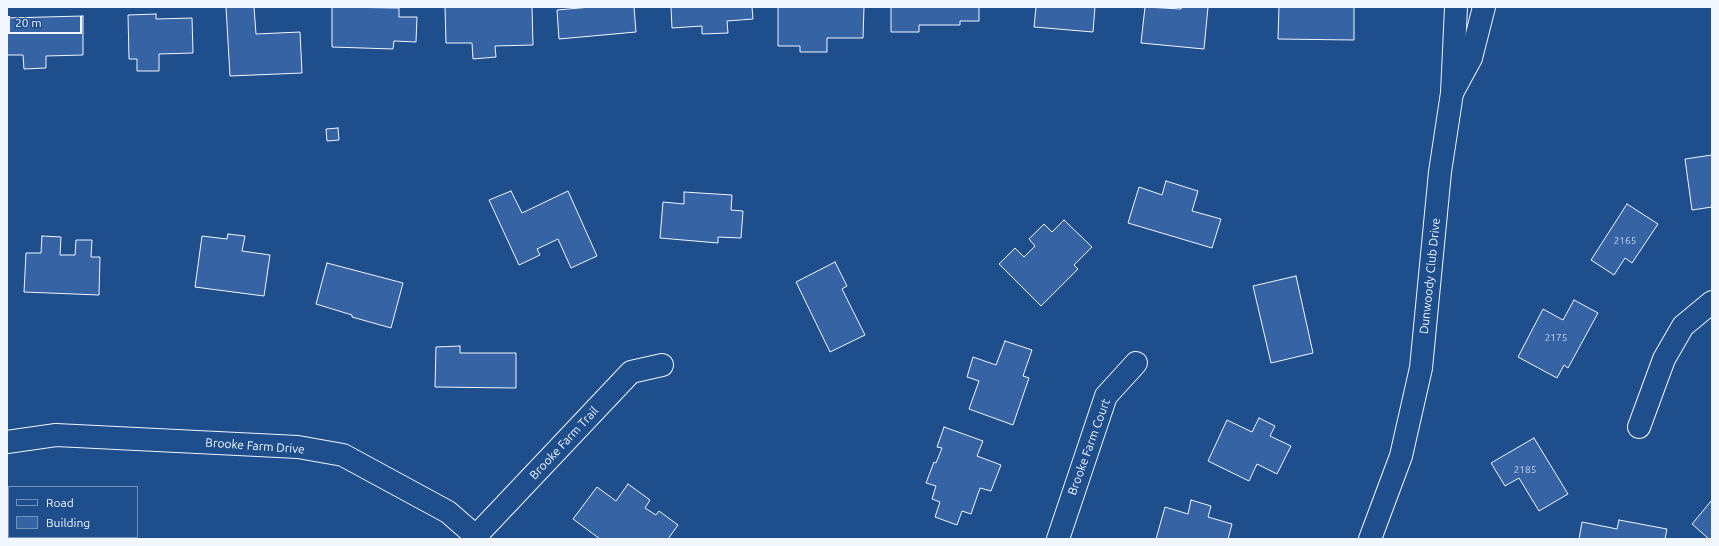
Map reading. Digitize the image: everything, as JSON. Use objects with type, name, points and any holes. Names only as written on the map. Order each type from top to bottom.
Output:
[{"type":"street","name":"Dunwoody Club Drive","points":[[1370,539],[1401,456],[1421,368],[1440,172],[1452,93],[1456,7]]},
{"type":"street","points":[[1452,93],[1471,58],[1484,7]]},
{"type":"street","points":[[1640,427],[1664,359],[1683,326],[1712,302]]},
{"type":"street","name":"Brooke Farm Court","points":[[1058,539],[1106,396],[1136,363]]},
{"type":"street","name":"Brooke Farm Trail","points":[[478,538],[631,372],[662,365]]},
{"type":"street","name":"Brooke Farm Drive","points":[[7,442],[56,435],[298,447],[343,456],[448,512],[478,538]]},
{"type":"building","points":[[226,7],[254,7],[256,34],[300,32],[302,73],[230,76]]},
{"type":"building","points":[[332,7],[399,8],[399,17],[417,17],[416,42],[394,41],[393,49],[332,47]]},
{"type":"building","points":[[445,7],[532,7],[533,45],[495,46],[496,57],[473,59],[472,43],[446,43]]},
{"type":"building","points":[[591,7],[634,7],[636,32],[559,39],[557,10]]},
{"type":"building","points":[[671,7],[752,7],[753,19],[727,21],[728,33],[702,34],[702,26],[672,28]]},
{"type":"building","points":[[778,7],[864,7],[863,38],[827,38],[827,52],[800,52],[800,46],[778,46]]},
{"type":"building","points":[[891,7],[979,7],[979,21],[960,21],[960,25],[919,25],[919,32],[891,32]]},
{"type":"building","points":[[1036,7],[1095,7],[1093,32],[1034,27]]},
{"type":"building","points":[[1145,7],[1181,9],[1182,7],[1208,7],[1204,49],[1141,43]]},
{"type":"building","points":[[1279,7],[1354,7],[1354,40],[1278,39]]},
{"type":"building","points":[[156,14],[156,19],[192,18],[193,53],[159,54],[159,71],[137,71],[137,59],[129,59],[128,15]]},
{"type":"building","points":[[83,16],[83,55],[46,56],[46,68],[24,69],[23,55],[7,55],[7,18]]},
{"type":"building","points":[[338,128],[339,140],[327,141],[326,129]]},
{"type":"building","points":[[1712,155],[1712,207],[1692,210],[1685,159]]},
{"type":"building","points":[[1166,181],[1198,191],[1192,211],[1221,219],[1212,248],[1128,223],[1139,187],[1162,195]]},
{"type":"building","points":[[511,191],[522,213],[568,191],[597,256],[571,268],[558,239],[537,249],[540,255],[519,265],[489,200]]},
{"type":"building","points":[[684,192],[732,195],[731,210],[743,211],[741,238],[718,237],[718,243],[660,238],[663,202],[684,204]]},
{"type":"building","points":[[1627,204],[1658,224],[1632,263],[1625,258],[1614,275],[1591,260]]},
{"type":"building","points":[[1064,220],[1092,247],[1074,265],[1078,269],[1041,306],[999,264],[1015,248],[1024,257],[1035,246],[1029,239],[1044,224],[1052,232]]},
{"type":"building","points":[[228,234],[245,236],[242,251],[270,255],[264,296],[195,287],[202,236],[227,239]]},
{"type":"building","points":[[42,236],[61,237],[60,255],[75,255],[76,240],[92,240],[91,257],[100,257],[99,295],[24,292],[26,253],[41,253]]},
{"type":"building","points":[[835,262],[847,286],[842,289],[865,335],[830,352],[796,282]]},
{"type":"building","points":[[327,263],[403,283],[391,328],[352,317],[352,315],[316,304]]},
{"type":"building","points":[[1296,276],[1313,353],[1271,363],[1253,286]]},
{"type":"building","points":[[1574,300],[1598,313],[1568,368],[1564,365],[1557,378],[1518,357],[1543,309],[1563,320]]},
{"type":"building","points":[[1005,341],[1032,350],[1023,376],[1029,378],[1013,425],[969,409],[979,381],[967,377],[973,357],[996,365]]},
{"type":"building","points":[[460,346],[460,353],[516,353],[516,388],[435,387],[436,347]]},
{"type":"building","points":[[1259,418],[1275,426],[1270,436],[1291,446],[1277,474],[1257,464],[1249,481],[1208,461],[1227,420],[1252,432]]},
{"type":"building","points":[[944,427],[983,441],[977,456],[1001,465],[991,491],[980,488],[971,514],[962,511],[957,525],[935,517],[940,502],[932,499],[936,486],[926,483],[934,462],[936,463],[942,448],[937,447]]},
{"type":"building","points":[[1534,438],[1568,494],[1539,511],[1519,478],[1505,486],[1491,463]]},
{"type":"building","points":[[628,484],[650,500],[645,508],[656,515],[659,511],[678,525],[668,539],[600,539],[573,519],[597,487],[616,501]]},
{"type":"building","points":[[1191,500],[1211,506],[1208,517],[1232,524],[1228,539],[1156,539],[1165,507],[1188,514]]},
{"type":"building","points":[[1712,500],[1712,539],[1709,539],[1692,524]]},
{"type":"building","points":[[1619,520],[1667,529],[1665,539],[1579,539],[1582,522],[1617,529]]}]
